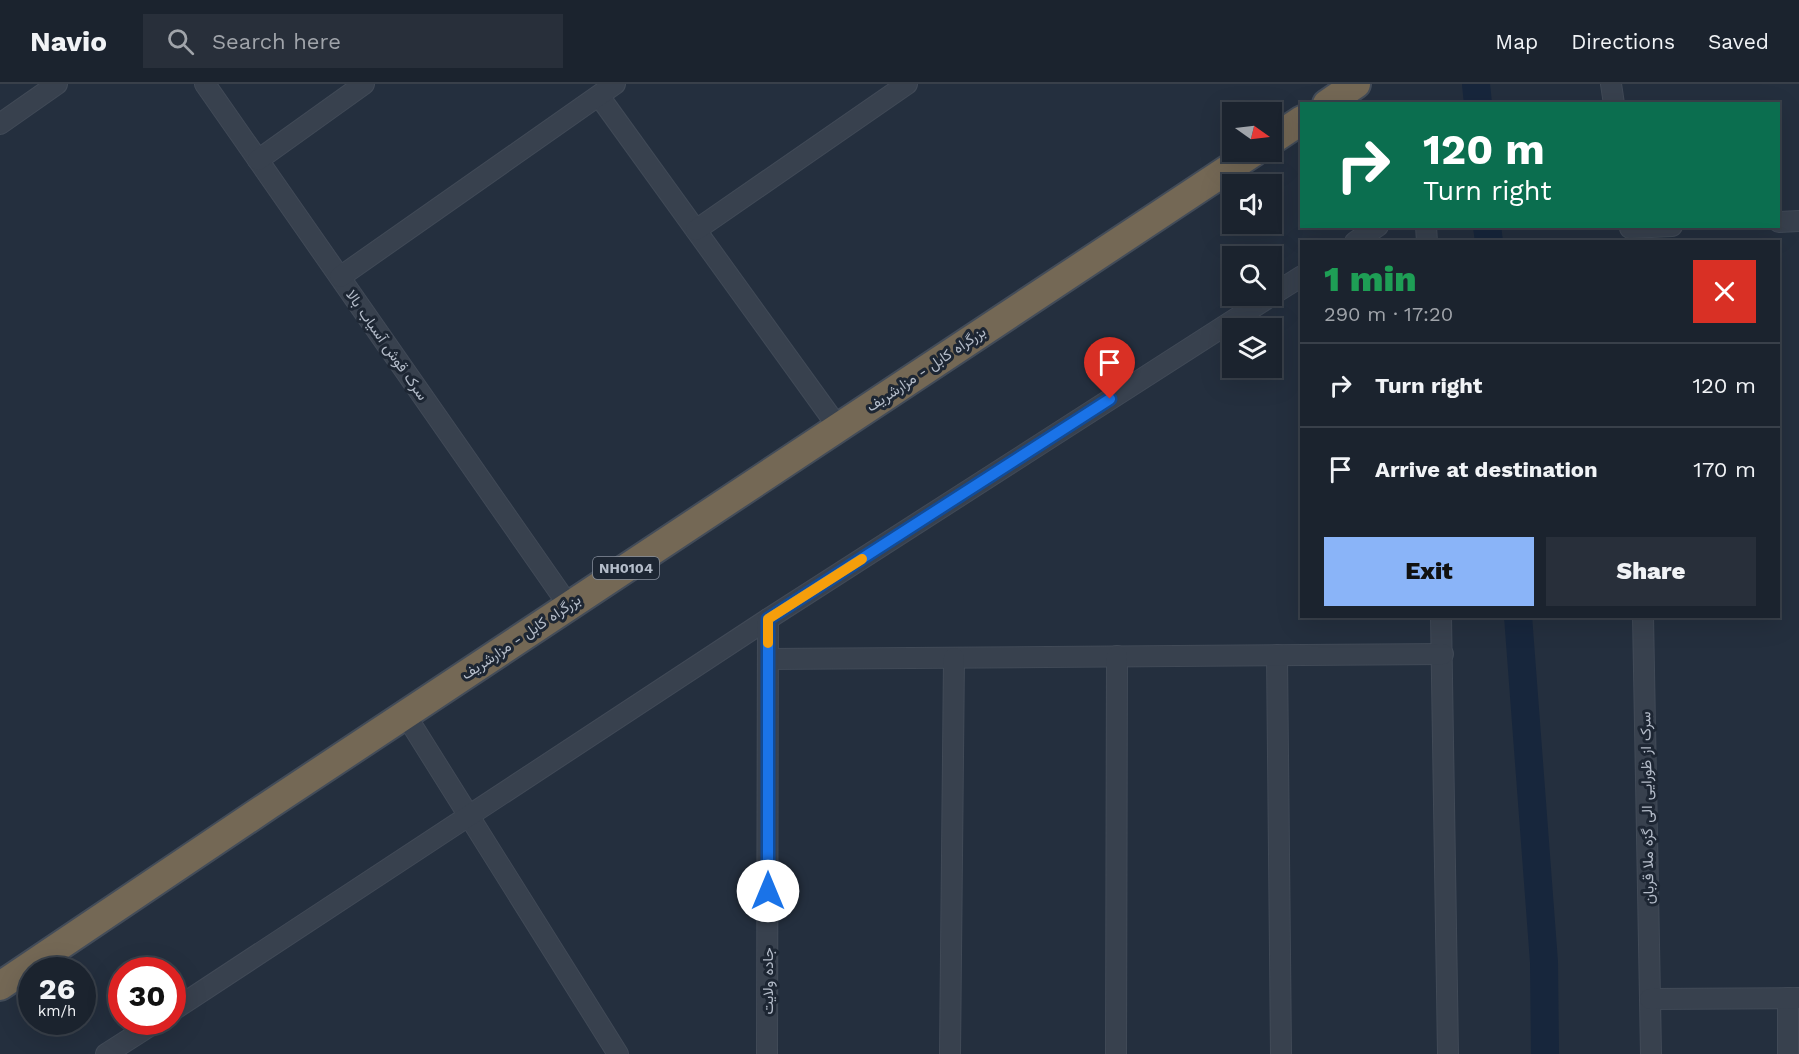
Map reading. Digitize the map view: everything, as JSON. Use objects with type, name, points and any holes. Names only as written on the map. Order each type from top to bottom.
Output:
[{"type":"highway","points":[[1329,102],[1356,84]]},
{"type":"highway","points":[[1282,133],[1300,121]]},
{"type":"highway","name":"بزرگراه کابل - مزارشریف","points":[[0,986],[405,714],[1239,162]]},
{"type":"street","points":[[0,124],[57,84]]},
{"type":"street","name":"سرک قوش آسیاب بالا","points":[[205,84],[569,606]]},
{"type":"street","points":[[258,160],[364,84]]},
{"type":"street","points":[[340,277],[615,84]]},
{"type":"street","points":[[696,230],[907,84]]},
{"type":"street","points":[[1611,84],[1614,102]]},
{"type":"street","points":[[599,96],[838,427]]},
{"type":"street","points":[[1780,222],[1799,221]]},
{"type":"street","points":[[1358,240],[1375,228]]},
{"type":"street","points":[[1630,232],[1658,228]]},
{"type":"street","points":[[1282,289],[1300,277]]},
{"type":"street","points":[[186,1002],[768,619],[1255,306]]},
{"type":"street","points":[[1441,618],[1448,1054]]},
{"type":"street","name":"سرک از ظورایی الی گزه ملا قربان","points":[[1643,618],[1651,1054]]},
{"type":"street","name":"جاده ولایت","points":[[767,1054],[768,619]]},
{"type":"street","points":[[768,659],[1443,654]]},
{"type":"street","points":[[1277,655],[1281,1054]]},
{"type":"street","points":[[1116,1054],[1117,656]]},
{"type":"street","points":[[950,1054],[954,658]]},
{"type":"street","points":[[405,714],[618,1054]]},
{"type":"street","points":[[1650,999],[1794,998],[1788,1054]]},
{"type":"street","points":[[106,1054],[136,1035]]},
{"type":"waterway","points":[[1476,84],[1478,102]]},
{"type":"waterway","points":[[1487,228],[1489,240]]},
{"type":"waterway","points":[[1518,618],[1544,962],[1545,1054]]},
{"type":"slow traffic","points":[[768,643],[768,619],[862,559]]},
{"type":"route","points":[[768,891],[768,619],[1110,399]]}]
